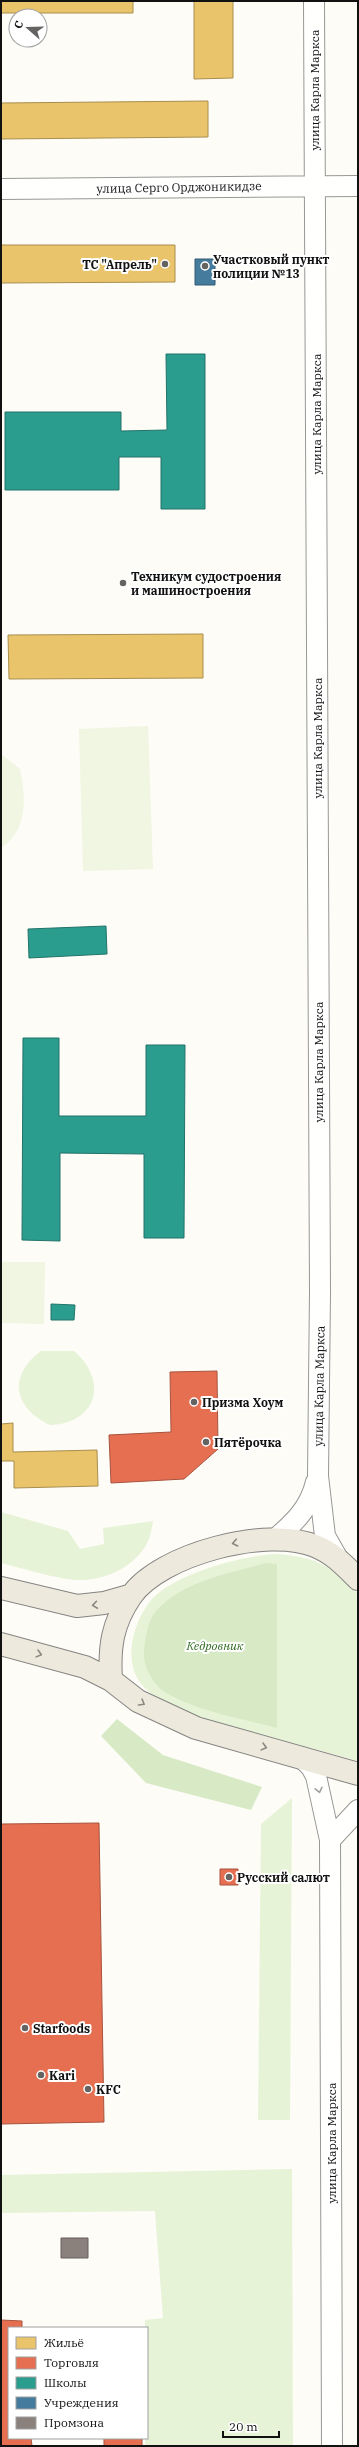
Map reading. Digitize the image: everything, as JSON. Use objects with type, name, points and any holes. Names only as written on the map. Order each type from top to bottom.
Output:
[{"type":"main road","points":[[111,1680],[110,1650],[114,1632],[120,1615],[132,1595],[159,1570],[203,1552],[238,1542],[274,1540],[301,1541],[324,1550],[338,1559],[358,1579]]},
{"type":"main road","points":[[1,1588],[77,1606],[104,1603],[132,1595]]},
{"type":"main road","points":[[1,1644],[85,1667],[111,1680],[138,1700],[196,1728],[358,1774]]},
{"type":"street","name":"улица Карла Маркса","points":[[314,1],[320,1292],[318,1476]]},
{"type":"street","name":"улица Серго Орджоникидзе","points":[[1,189],[358,186]]},
{"type":"street","points":[[274,1540],[296,1522],[303,1512],[314,1491],[318,1476]]},
{"type":"street","points":[[318,1476],[325,1536],[338,1559]]},
{"type":"street","name":"улица Карла Маркса","points":[[301,1757],[311,1767],[316,1776],[330,1840],[332,2446]]},
{"type":"street","points":[[330,1840],[358,1810]]},
{"type":"green space","points":[[148,726],[153,869],[83,871],[79,729]]},
{"type":"green space","points":[[1,754],[20,769],[24,802],[23,813],[16,832],[10,841],[1,848]]},
{"type":"green space","points":[[1,1262],[45,1262],[44,1324],[1,1323]]},
{"type":"green space","points":[[41,1351],[74,1351],[85,1363],[92,1375],[94,1387],[93,1398],[87,1409],[78,1417],[66,1422],[50,1425],[38,1418],[22,1401],[19,1391],[19,1381],[23,1371],[30,1361]]},
{"type":"green space","points":[[1,1512],[68,1531],[80,1549],[104,1544],[103,1528],[153,1521],[149,1539],[144,1548],[138,1556],[122,1569],[102,1577],[74,1580],[30,1571],[1,1563]]},
{"type":"green space","points":[[277,1554],[302,1557],[322,1564],[331,1569],[358,1594],[358,1761],[185,1713],[153,1695],[144,1687],[137,1677],[131,1655],[132,1642],[140,1618],[153,1598],[164,1589],[194,1573],[247,1558]]},
{"type":"green space","name":"Кедровник","points":[[266,1563],[277,1564],[277,1728],[208,1711],[164,1692],[154,1682],[145,1664],[144,1657],[146,1635],[151,1619],[156,1611],[167,1601],[179,1592],[193,1585],[222,1575]]},
{"type":"green space","points":[[117,1719],[163,1755],[262,1787],[251,1810],[146,1783],[101,1736]]},
{"type":"green space","points":[[292,1798],[290,2120],[258,2120],[261,1824]]},
{"type":"green space","points":[[292,2169],[293,2446],[145,2446],[145,2439],[148,2439],[148,2327],[145,2327],[145,2320],[163,2318],[155,2211],[1,2213],[1,2175]]},
{"type":"building: Жильё","points":[[1,1],[133,1],[133,13],[48,13],[48,8],[8,8],[8,13],[1,13]]},
{"type":"building: Жильё","points":[[194,1],[233,1],[233,78],[194,79]]},
{"type":"building: Жильё","points":[[208,101],[208,137],[1,139],[1,103]]},
{"type":"building: Жильё","points":[[1,245],[175,245],[175,282],[1,283]]},
{"type":"building: Жильё","points":[[203,634],[203,678],[9,679],[8,635]]},
{"type":"building: Жильё","points":[[13,1423],[13,1452],[97,1450],[98,1486],[14,1488],[14,1461],[1,1461],[1,1424]]},
{"type":"building: Торговля","name":"Призма Хоум","points":[[217,1371],[218,1449],[184,1479],[111,1483],[109,1435],[171,1432],[170,1372]]},
{"type":"building: Торговля","points":[[99,1823],[104,2122],[1,2124],[1,1824]]},
{"type":"building: Торговля","name":"Русский салют","points":[[220,1869],[238,1869],[238,1885],[220,1885]]},
{"type":"building: Торговля","points":[[1,2320],[22,2321],[22,2327],[8,2327],[8,2439],[31,2439],[32,2446],[1,2446]]},
{"type":"building: Торговля","points":[[104,2439],[142,2439],[142,2446],[104,2446]]},
{"type":"building: Школы","points":[[166,354],[205,354],[205,509],[161,509],[161,457],[119,457],[119,490],[5,490],[5,412],[121,412],[121,431],[167,430]]},
{"type":"building: Школы","points":[[106,926],[107,954],[29,958],[28,929]]},
{"type":"building: Школы","points":[[23,1038],[59,1038],[59,1116],[146,1116],[146,1045],[185,1045],[184,1238],[144,1238],[144,1154],[60,1153],[60,1241],[22,1240]]},
{"type":"building: Школы","points":[[51,1304],[75,1305],[74,1320],[51,1320]]},
{"type":"building: Учреждения","name":"Участковый пункт полиции №13","points":[[195,259],[215,259],[215,285],[195,285]]},
{"type":"building: Промзона","points":[[61,2238],[88,2238],[88,2258],[61,2258]]},
{"type":"place","name":"ТС \"Апрель\"","points":[[165,264]]},
{"type":"place","name":"Участковый пункт полиции №13","points":[[205,266]]},
{"type":"place","name":"Техникум судостроения и машиностроения","points":[[123,583]]},
{"type":"place","name":"Призма Хоум","points":[[194,1402]]},
{"type":"place","name":"Пятёрочка","points":[[206,1442]]},
{"type":"place","name":"Русский салют","points":[[229,1877]]},
{"type":"place","name":"Starfoods","points":[[25,2028]]},
{"type":"place","name":"Kari","points":[[41,2075]]},
{"type":"place","name":"KFC","points":[[88,2089]]}]
